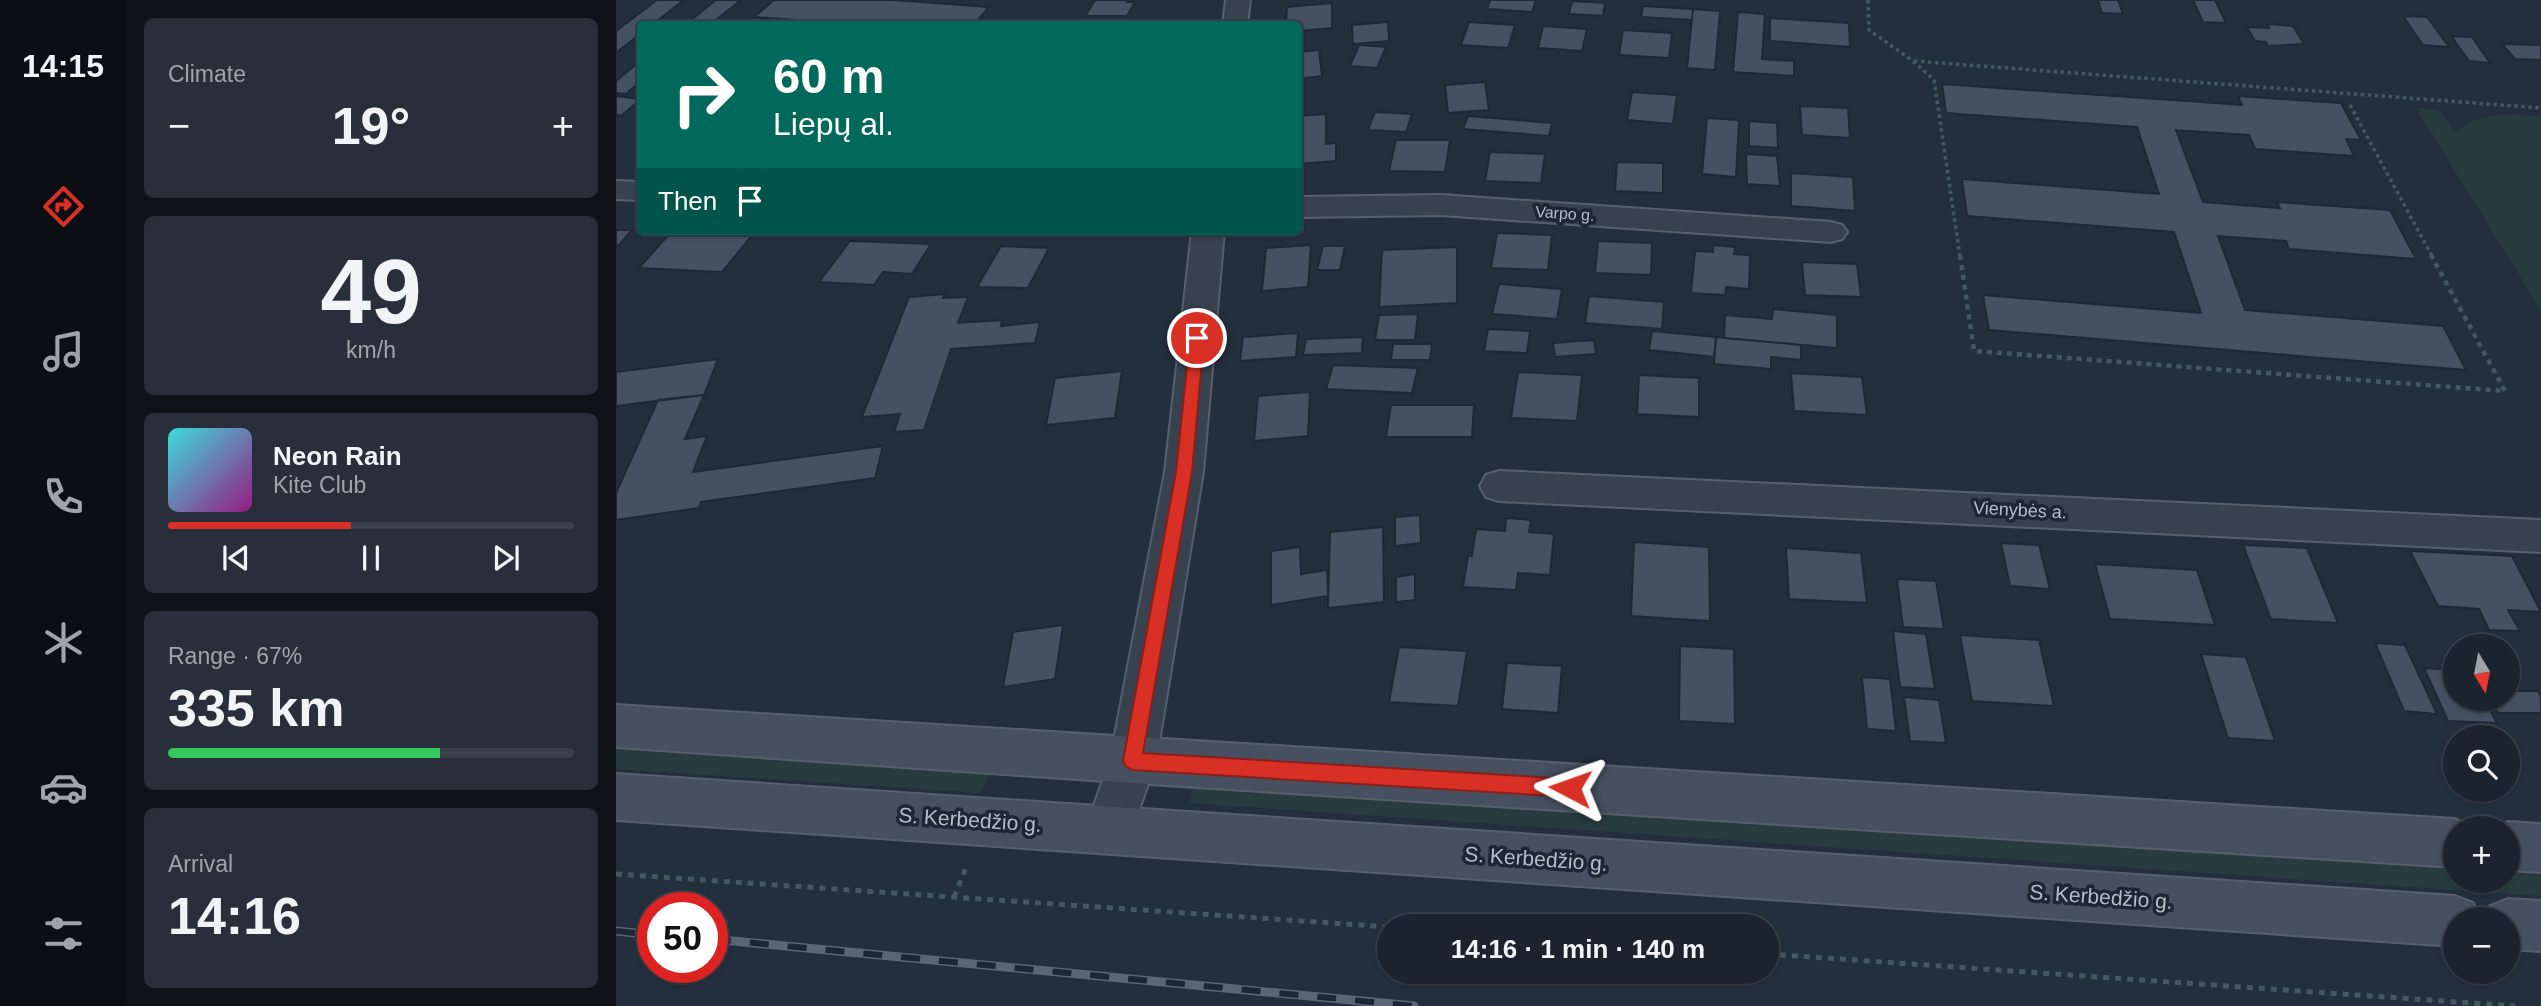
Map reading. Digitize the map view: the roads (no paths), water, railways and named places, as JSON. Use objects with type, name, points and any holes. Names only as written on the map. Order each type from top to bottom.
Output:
[{"type":"main road","points":[[616,726],[1133,761],[2443,841]]},
{"type":"main road","name":"S. Kerbedžio g.","points":[[616,797],[2443,919]]},
{"type":"main road","points":[[2520,847],[2541,848]]},
{"type":"main road","points":[[2520,925],[2541,926]]},
{"type":"street","points":[[1235,21],[1238,0]]},
{"type":"street","points":[[616,190],[637,191]]},
{"type":"street","name":"Varpo g.","points":[[1302,206],[1441,205],[1831,232]]},
{"type":"street","points":[[1109,830],[1133,761],[1184,472],[1208,235]]},
{"type":"street","name":"Vienybės a.","points":[[1499,486],[2541,536]]},
{"type":"railway","points":[[616,931],[637,933]]},
{"type":"railway","points":[[728,941],[1414,1006]]}]
